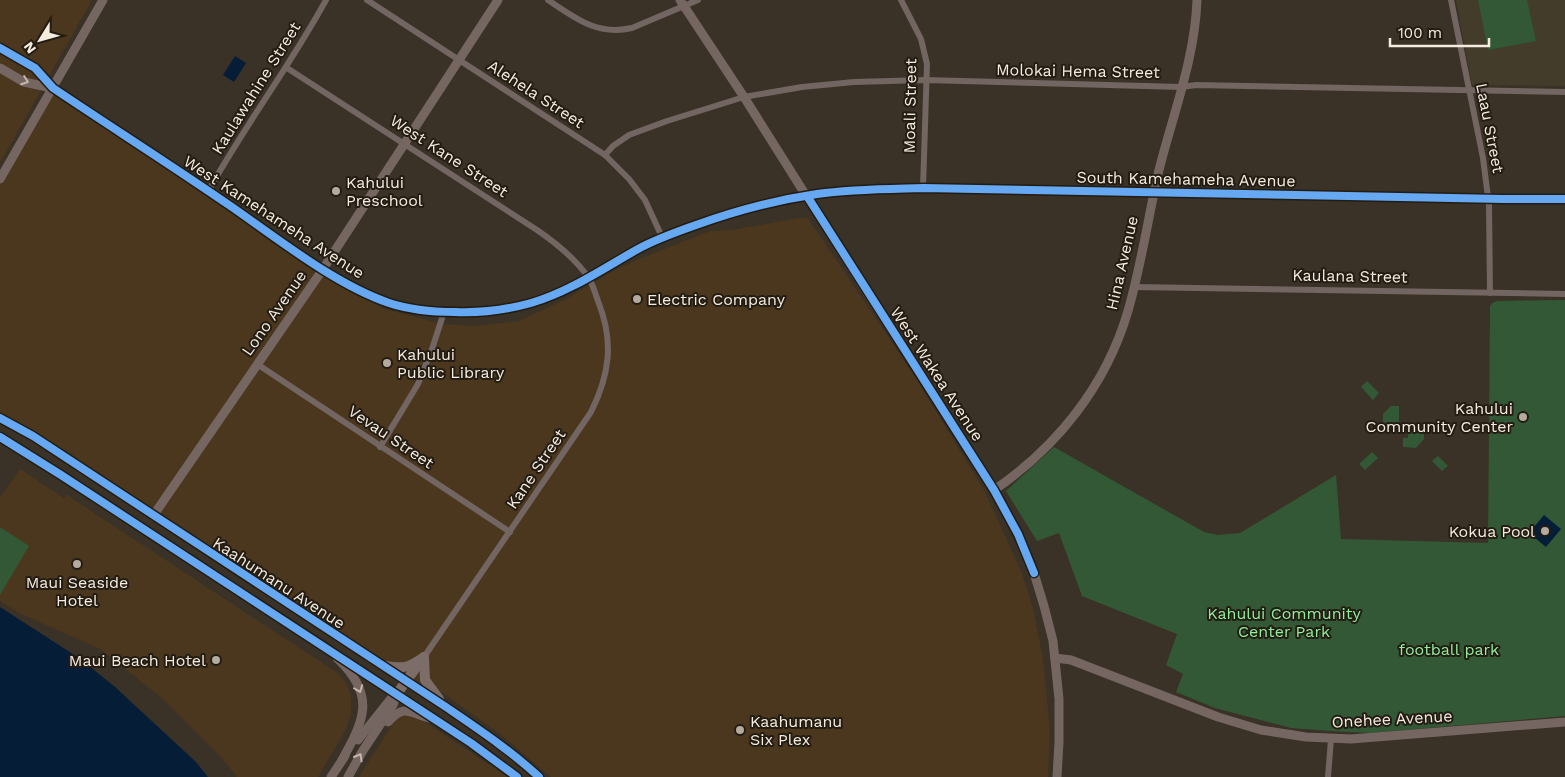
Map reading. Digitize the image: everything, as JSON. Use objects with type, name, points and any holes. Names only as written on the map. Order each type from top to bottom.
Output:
[{"type":"main road","name":"Kaahumanu Avenue","points":[[0,418],[33,436],[486,734],[523,762],[539,777]]},
{"type":"main road","points":[[23,451],[33,436]]},
{"type":"main road","name":"Kaahumanu Avenue","points":[[0,437],[486,753],[517,777]]},
{"type":"main road","points":[[144,529],[153,516]]},
{"type":"main road","points":[[267,610],[276,597]]},
{"type":"main road","points":[[380,665],[405,668],[424,657]]},
{"type":"main road","points":[[396,695],[424,657]]},
{"type":"main road","points":[[424,657],[426,680],[446,708]]},
{"type":"street","points":[[0,179],[104,0]]},
{"type":"street","name":"Kaulawahine Street","points":[[209,190],[287,68],[326,0]]},
{"type":"street","name":"Alehela Street","points":[[367,0],[605,155],[629,179],[645,200],[662,238]]},
{"type":"street","name":"Lono Avenue","points":[[153,516],[323,269],[498,0]]},
{"type":"street","points":[[548,0],[592,26],[600,29],[615,30],[632,28],[682,3],[698,0]]},
{"type":"street","name":"Moali Street","points":[[901,0],[924,48],[927,64],[923,188]]},
{"type":"street","name":"Hina Avenue","points":[[994,490],[1038,456],[1065,428],[1088,397],[1111,355],[1128,312],[1154,192],[1195,24],[1197,0]]},
{"type":"street","name":"Laau Street","points":[[1451,0],[1483,158],[1488,199],[1490,293]]},
{"type":"street","name":"West Wakea Avenue","points":[[682,3],[994,490],[1018,534],[1034,573],[1053,641],[1060,699],[1057,777]]},
{"type":"street","points":[[0,48],[34,68],[53,88]]},
{"type":"street","points":[[0,68],[24,82],[53,88]]},
{"type":"street","name":"West Kane Street","points":[[287,68],[546,236],[571,257],[588,277]]},
{"type":"street","name":"Molokai Hema Street","points":[[605,155],[613,146],[629,135],[744,97],[802,87],[854,82],[925,80],[1181,87],[1196,85],[1565,92]]},
{"type":"street","name":"West Kamehameha Avenue","points":[[53,88],[209,190],[323,269],[366,294],[414,310],[444,312],[487,311],[532,303],[588,277],[641,248],[696,224],[767,203],[807,196]]},
{"type":"street","name":"South Kamehameha Avenue","points":[[807,196],[858,190],[923,188],[1565,199]]},
{"type":"street","name":"Kane Street","points":[[424,657],[585,422],[596,402],[603,384],[608,354],[608,332],[601,307],[588,277]]},
{"type":"street","name":"Kaulana Street","points":[[1134,287],[1565,294]]},
{"type":"street","points":[[380,447],[418,384],[432,350],[444,312]]},
{"type":"street","name":"Vevau Street","points":[[258,364],[510,532]]},
{"type":"street","points":[[330,651],[352,675],[361,691],[363,700],[362,719],[359,728],[331,777]]},
{"type":"street","name":"Onehee Avenue","points":[[1055,658],[1071,660],[1218,717],[1261,730],[1306,737],[1351,740],[1565,722]]},
{"type":"street","points":[[342,760],[392,696],[396,695]]},
{"type":"street","points":[[348,777],[393,706],[396,695]]},
{"type":"street","points":[[372,738],[399,712],[411,711],[434,719]]},
{"type":"street","points":[[1328,777],[1331,739]]},
{"type":"shaded area","points":[[0,0],[92,0],[0,163]]},
{"type":"shaded area","points":[[1456,0],[1565,0],[1565,86],[1472,85]]},
{"type":"shaded area","points":[[53,88],[316,272],[385,309],[442,324],[475,326],[519,321],[566,299],[615,270],[710,231],[731,230],[808,218],[917,380],[985,492],[1022,573],[1033,608],[1043,658],[1050,730],[1048,777],[551,777],[499,733],[434,687],[406,681],[0,418],[0,179]]},
{"type":"shaded area","name":"Maui Beach Hotel","points":[[20,469],[64,498],[67,495],[339,674],[351,694],[351,715],[345,731],[318,777],[237,777],[221,757],[163,699],[100,649],[19,613],[0,601],[0,498]]},
{"type":"shaded area","points":[[405,714],[414,715],[508,777],[359,777],[395,720]]},
{"type":"green space","points":[[1478,0],[1527,0],[1536,41],[1488,50]]},
{"type":"green space","name":"Kahului Community Center Park","points":[[1565,300],[1565,716],[1371,733],[1291,728],[1215,708],[1176,692],[1183,674],[1166,665],[1177,634],[1082,596],[1059,533],[1037,541],[1006,491],[1054,447],[1204,532],[1218,535],[1240,533],[1336,475],[1341,539],[1488,543],[1490,306],[1498,301]]},
{"type":"green space","points":[[1367,381],[1379,393],[1373,400],[1361,387]]},
{"type":"green space","points":[[1391,406],[1399,406],[1399,422],[1393,422],[1393,427],[1383,427],[1383,414]]},
{"type":"green space","points":[[1408,432],[1424,433],[1424,439],[1416,448],[1403,447],[1403,438],[1408,438]]},
{"type":"green space","points":[[1372,452],[1378,458],[1365,470],[1359,464]]},
{"type":"green space","points":[[1438,456],[1448,466],[1442,471],[1432,461]]},
{"type":"green space","points":[[0,527],[29,546],[0,595]]},
{"type":"water","points":[[235,56],[246,63],[234,82],[223,75]]},
{"type":"water","name":"Kokua Pool","points":[[1544,515],[1561,529],[1546,547],[1529,533]]},
{"type":"water","points":[[0,607],[79,658],[114,686],[196,762],[208,777],[0,777]]},
{"type":"cycle path","points":[[0,48],[35,68],[53,88],[327,272],[368,295],[389,303],[430,311],[483,311],[512,308],[531,303],[559,293],[645,245],[674,233],[711,220],[786,199],[830,192],[923,188],[1565,199]]},
{"type":"cycle path","points":[[807,196],[994,490],[1018,534],[1034,573]]},
{"type":"cycle path","points":[[0,418],[33,436],[446,707],[505,749],[539,777]]},
{"type":"cycle path","points":[[0,437],[471,743],[517,777]]},
{"type":"place","name":"Kahului Preschool","points":[[336,191]]},
{"type":"place","name":"Electric Company","points":[[637,299]]},
{"type":"place","name":"Kahului Public Library","points":[[387,363]]},
{"type":"place","name":"Kahului Community Center","points":[[1523,417]]},
{"type":"place","name":"Kokua Pool","points":[[1545,531]]},
{"type":"place","name":"Maui Seaside Hotel","points":[[77,564]]},
{"type":"place","name":"Maui Beach Hotel","points":[[216,660]]},
{"type":"place","name":"Kaahumanu Six Plex","points":[[740,730]]},
{"type":"park label","name":"football park","points":[[1449,649]]}]
